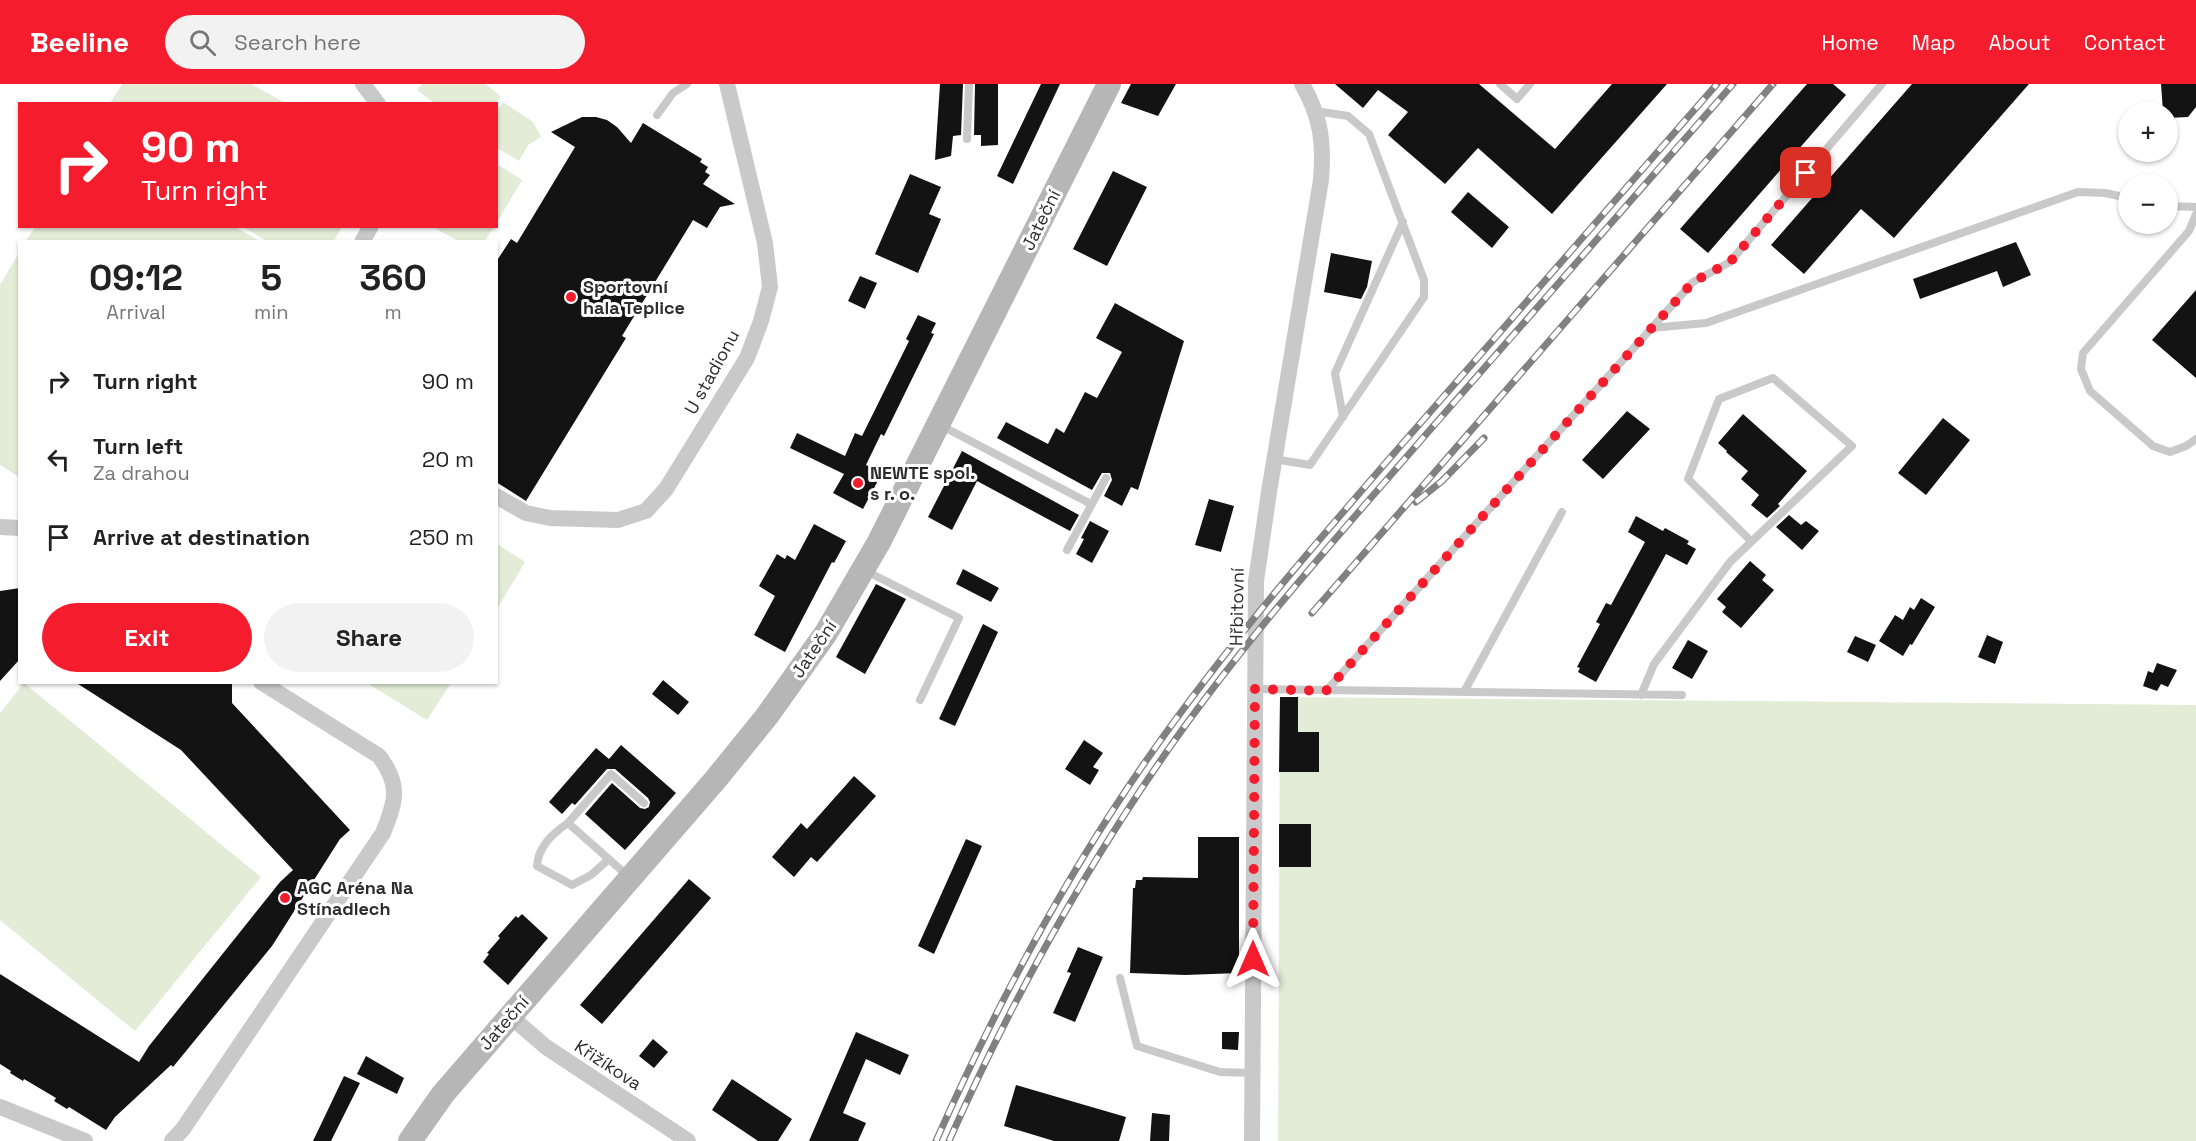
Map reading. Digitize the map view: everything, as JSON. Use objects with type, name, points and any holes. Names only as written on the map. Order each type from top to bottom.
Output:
[{"type":"main road","name":"Jateční","points":[[410,1141],[443,1094],[767,716],[826,633],[879,542],[1109,84]]},
{"type":"street","points":[[363,84],[376,102]]},
{"type":"street","name":"U stadionu","points":[[498,497],[525,513],[550,518],[618,520],[646,511],[666,489],[747,358],[761,321],[770,287],[765,243],[727,84]]},
{"type":"street","name":"Hřbitovní","points":[[1252,1141],[1257,566],[1321,180],[1323,139],[1316,111],[1302,84]]},
{"type":"street","points":[[0,527],[18,528]]},
{"type":"street","points":[[172,1141],[183,1129],[383,833],[394,805],[394,784],[389,769],[379,756],[264,684]]},
{"type":"street","name":"Křižíkova","points":[[510,1016],[546,1047],[688,1141]]},
{"type":"street","points":[[0,1107],[85,1141]]},
{"type":"lane","points":[[657,116],[673,93],[687,84]]},
{"type":"lane","points":[[967,139],[969,84]]},
{"type":"lane","points":[[1500,84],[1517,99],[1530,84]]},
{"type":"lane","points":[[1326,691],[1693,282],[1730,262],[1882,84]]},
{"type":"lane","points":[[1274,459],[1310,465],[1424,297],[1424,280],[1369,134],[1348,116],[1316,111]]},
{"type":"lane","points":[[1651,328],[1706,322],[2078,192],[2118,196]]},
{"type":"lane","points":[[2178,206],[2196,207]]},
{"type":"lane","points":[[2196,214],[2189,231],[2083,353],[2081,369],[2090,391],[2153,446],[2170,452],[2186,447],[2196,439]]},
{"type":"lane","points":[[1343,417],[1335,373],[1403,222]]},
{"type":"lane","points":[[1641,695],[1654,664],[1730,562],[1852,446],[1773,378],[1719,399],[1688,479],[1751,541]]},
{"type":"lane","points":[[939,425],[1092,504]]},
{"type":"lane","points":[[1067,550],[1106,478]]},
{"type":"lane","points":[[1464,692],[1562,512]]},
{"type":"lane","points":[[863,570],[959,618],[920,700]]},
{"type":"lane","points":[[1255,689],[1682,696]]},
{"type":"lane","points":[[609,859],[591,875],[572,885],[537,866],[537,856],[554,832],[568,823],[611,774],[644,803]]},
{"type":"lane","points":[[568,823],[630,878]]},
{"type":"lane","points":[[1120,978],[1137,1046],[1220,1072],[1253,1074]]},
{"type":"green space","points":[[122,84],[252,84],[283,102],[111,102]]},
{"type":"green space","points":[[422,84],[486,84],[501,97],[496,102],[433,102],[417,90]]},
{"type":"green space","points":[[503,102],[533,122],[541,137],[528,145],[519,161],[498,149],[498,110]]},
{"type":"green space","points":[[498,165],[522,180],[498,220]]},
{"type":"green space","points":[[34,228],[237,228],[258,240],[27,240]]},
{"type":"green space","points":[[245,228],[341,228],[334,240],[265,240]]},
{"type":"green space","points":[[435,228],[493,228],[485,240],[456,240]]},
{"type":"green space","points":[[18,255],[18,476],[0,465],[0,285]]},
{"type":"green space","points":[[498,545],[525,562],[498,607]]},
{"type":"green space","points":[[25,684],[261,877],[135,1031],[0,920],[0,713]]},
{"type":"green space","points":[[369,684],[450,684],[427,720]]},
{"type":"green space","points":[[1280,697],[2196,705],[2196,1141],[1278,1141]]},
{"type":"building","points":[[940,84],[963,84],[961,135],[953,136],[951,156],[935,160]]},
{"type":"building","points":[[975,84],[998,84],[998,145],[981,146],[981,135],[974,135]]},
{"type":"building","points":[[1041,84],[1060,84],[1013,184],[997,176]]},
{"type":"building","points":[[1131,84],[1176,84],[1158,116],[1121,103]]},
{"type":"building","points":[[1335,84],[1479,84],[1555,149],[1612,84],[1667,84],[1552,214],[1478,148],[1445,184],[1388,135],[1408,112],[1378,90],[1363,108]]},
{"type":"building","points":[[1807,84],[1833,84],[1846,95],[1708,253],[1680,229]]},
{"type":"building","points":[[1912,84],[2029,84],[1894,238],[1861,209],[1804,274],[1771,245]]},
{"type":"building","points":[[2161,84],[2196,84],[2196,107],[2188,117],[2178,118],[2178,102],[2162,102]]},
{"type":"building","name":"Sportovní hala Teplice","points":[[582,117],[596,117],[607,120],[617,127],[631,143],[643,123],[702,159],[700,162],[708,167],[705,172],[710,175],[703,184],[735,204],[720,207],[707,228],[693,220],[622,336],[626,338],[526,501],[498,483],[498,259],[511,239],[517,243],[575,147],[551,132]]},
{"type":"building","points":[[1113,171],[1147,187],[1107,266],[1073,249]]},
{"type":"building","points":[[910,174],[941,187],[929,214],[941,219],[918,273],[875,254]]},
{"type":"building","points":[[1468,192],[1509,227],[1492,248],[1451,212]]},
{"type":"building","points":[[2016,242],[2031,275],[2003,287],[1997,271],[1920,299],[1913,279]]},
{"type":"building","points":[[1331,253],[1372,261],[1367,287],[1361,299],[1324,292]]},
{"type":"building","points":[[860,276],[877,283],[865,309],[848,301]]},
{"type":"building","points":[[2196,290],[2196,378],[2152,340]]},
{"type":"building","points":[[1115,303],[1184,341],[1138,490],[1131,487],[1122,506],[1104,496],[1112,480],[1110,473],[1102,473],[1092,490],[997,438],[1006,422],[1048,444],[1056,428],[1064,433],[1085,392],[1097,398],[1122,352],[1096,338]]},
{"type":"building","points":[[918,315],[936,323],[931,333],[934,334],[884,436],[881,434],[866,465],[882,473],[863,509],[833,493],[844,474],[790,448],[797,433],[845,456],[855,433],[862,436],[909,341],[906,339]]},
{"type":"building","points":[[1627,411],[1650,429],[1603,479],[1582,460]]},
{"type":"building","points":[[1743,414],[1807,471],[1778,504],[1780,506],[1767,518],[1751,505],[1759,495],[1741,479],[1748,471],[1718,443]]},
{"type":"building","points":[[1943,418],[1970,440],[1926,495],[1898,473]]},
{"type":"building","points":[[962,451],[1079,515],[1070,531],[977,481],[952,530],[928,517]]},
{"type":"building","points":[[1209,499],[1234,506],[1221,552],[1195,545]]},
{"type":"building","points":[[1789,515],[1801,525],[1806,521],[1819,531],[1802,550],[1776,527]]},
{"type":"building","points":[[1636,516],[1663,531],[1665,528],[1689,541],[1687,544],[1696,549],[1687,565],[1666,554],[1596,682],[1578,672],[1580,668],[1577,667],[1600,624],[1596,622],[1606,603],[1611,605],[1645,542],[1628,532]]},
{"type":"building","points":[[1090,521],[1109,531],[1092,563],[1076,554]]},
{"type":"building","points":[[814,524],[846,541],[834,563],[832,562],[785,652],[754,635],[775,596],[759,586],[777,554],[785,559],[787,555],[795,560]]},
{"type":"building","points":[[1750,561],[1766,575],[1762,580],[1774,590],[1741,628],[1722,612],[1726,607],[1717,599]]},
{"type":"building","points":[[963,569],[999,588],[991,602],[956,584]]},
{"type":"building","points":[[876,584],[906,599],[865,674],[836,657]]},
{"type":"building","points":[[18,588],[18,661],[0,681],[0,591]]},
{"type":"building","points":[[1921,598],[1935,607],[1903,656],[1879,641],[1895,615],[1903,620],[1910,607],[1914,610]]},
{"type":"building","points":[[983,624],[998,632],[955,726],[939,719]]},
{"type":"building","points":[[1987,635],[2003,642],[1995,664],[1978,657]]},
{"type":"building","points":[[1855,636],[1876,645],[1868,662],[1847,652]]},
{"type":"building","points":[[1688,640],[1708,651],[1692,679],[1672,668]]},
{"type":"building","points":[[2157,663],[2177,670],[2168,687],[2161,684],[2157,691],[2143,686],[2148,671],[2153,673]]},
{"type":"building","points":[[663,680],[689,702],[678,715],[652,694]]},
{"type":"building","name":"AGC Aréna Na Stínadlech","points":[[78,684],[232,684],[232,703],[350,830],[340,839],[272,946],[173,1067],[171,1065],[115,1117],[106,1130],[69,1107],[67,1109],[54,1101],[56,1098],[24,1079],[23,1081],[0,1064],[0,974],[139,1062],[149,1046],[280,882],[293,870],[181,750]]},
{"type":"building","points":[[1280,697],[1298,697],[1298,732],[1319,732],[1319,772],[1279,772]]},
{"type":"building","points":[[1084,740],[1103,753],[1093,767],[1099,770],[1090,785],[1065,769]]},
{"type":"building","points":[[621,745],[676,793],[625,850],[585,814],[612,783],[640,808],[649,807],[648,798],[615,769],[607,769],[575,805],[572,803],[562,814],[549,802],[596,748],[609,759]]},
{"type":"building","points":[[854,776],[876,796],[817,862],[811,857],[794,877],[772,857],[801,823],[807,829]]},
{"type":"building","points":[[1279,824],[1311,824],[1311,867],[1279,867]]},
{"type":"building","points":[[1198,837],[1239,837],[1239,973],[1185,975],[1130,973],[1133,888],[1135,888],[1136,880],[1142,880],[1143,877],[1198,878]]},
{"type":"building","points":[[966,839],[982,846],[934,954],[918,946]]},
{"type":"building","points":[[689,879],[711,898],[602,1024],[580,1005]]},
{"type":"building","points":[[522,914],[548,938],[508,985],[483,962],[489,954],[487,953],[500,938],[498,936],[516,916],[518,918]]},
{"type":"building","points":[[1078,947],[1103,957],[1075,1022],[1053,1013],[1071,973],[1067,972]]},
{"type":"building","points":[[856,1032],[909,1055],[900,1075],[866,1059],[843,1113],[866,1123],[858,1141],[809,1141]]},
{"type":"building","points":[[1222,1032],[1239,1032],[1238,1050],[1222,1049]]},
{"type":"building","points":[[653,1039],[668,1052],[654,1068],[639,1056]]},
{"type":"building","points":[[366,1056],[404,1078],[397,1094],[357,1074]]},
{"type":"building","points":[[344,1076],[360,1083],[331,1141],[313,1141]]},
{"type":"building","points":[[732,1079],[792,1119],[778,1141],[758,1141],[712,1110]]},
{"type":"building","points":[[1016,1085],[1126,1117],[1119,1141],[1054,1141],[1004,1126]]},
{"type":"building","points":[[1152,1113],[1170,1115],[1169,1141],[1150,1141]]},
{"type":"railway","points":[[936,1141],[982,1042],[1060,897],[1117,803],[1180,713],[1317,543],[1717,84]]},
{"type":"railway","points":[[949,1141],[973,1088],[1053,933],[1112,834],[1177,737],[1265,622],[1327,548],[1733,84]]},
{"type":"railway","points":[[1312,613],[1773,84]]},
{"type":"railway","points":[[1416,502],[1442,481],[1484,438]]},
{"type":"place","name":"Sportovní hala Teplice","points":[[571,297]]},
{"type":"place","name":"NEWTE spol. s r. o.","points":[[858,483]]},
{"type":"place","name":"AGC Aréna Na Stínadlech","points":[[285,898]]},
{"type":"route","points":[[1253,959],[1255,689],[1326,691],[1693,282],[1730,262],[1806,173]]}]
